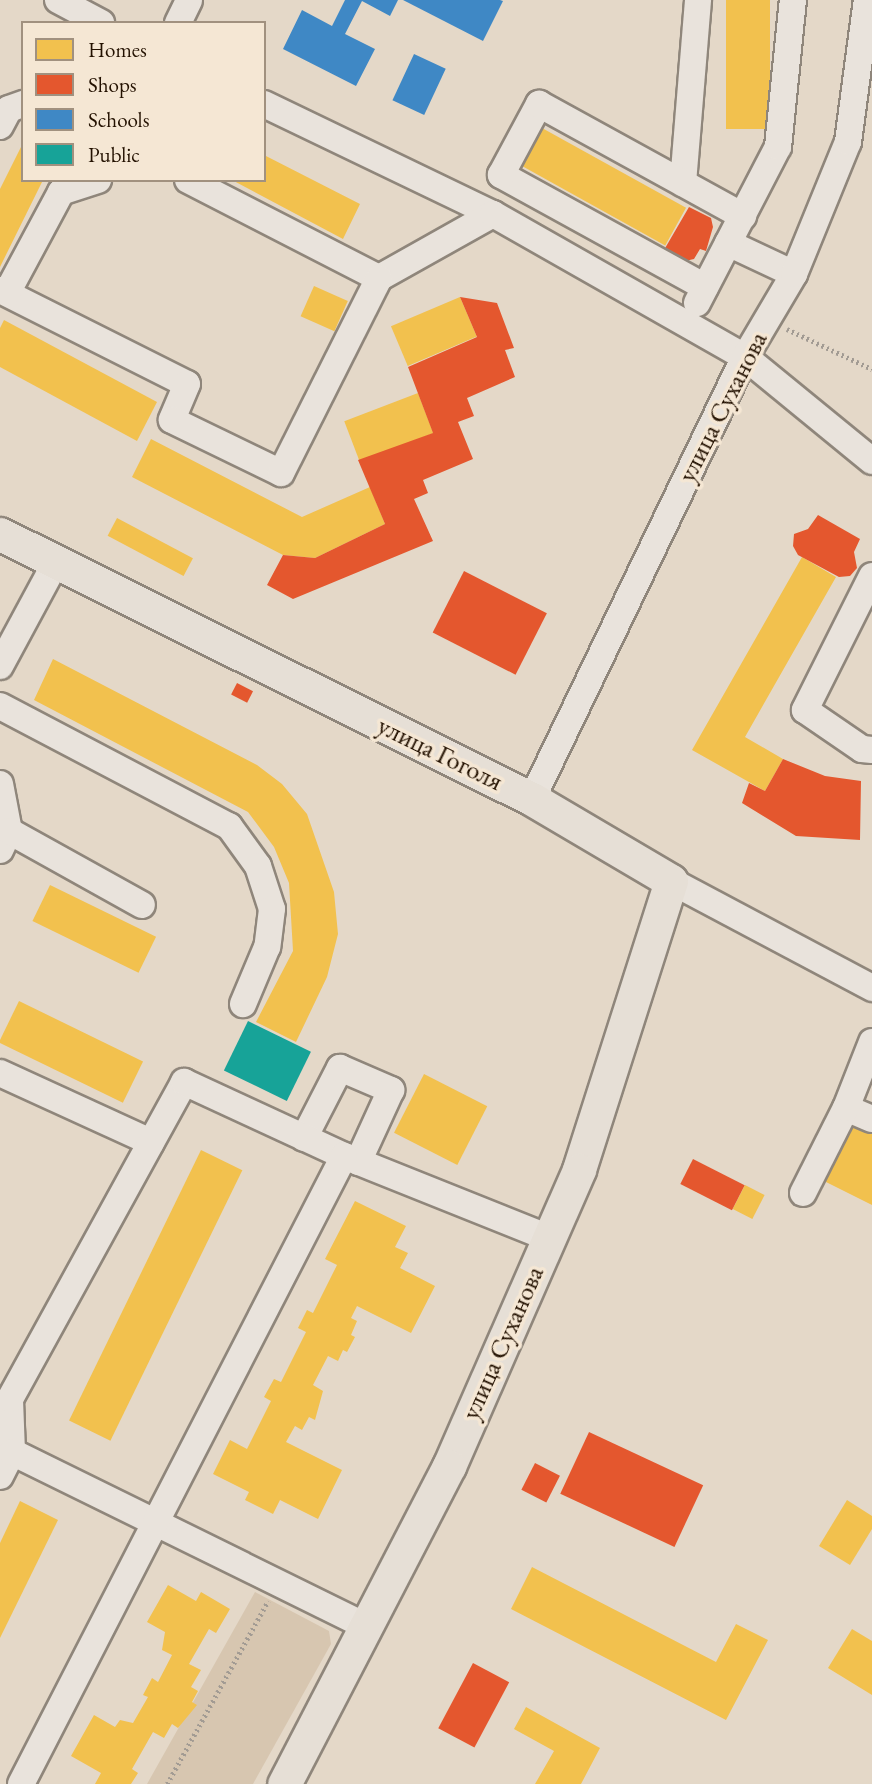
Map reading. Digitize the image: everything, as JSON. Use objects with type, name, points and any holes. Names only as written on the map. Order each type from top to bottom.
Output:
[{"type":"main road","name":"улица Гоголя","points":[[0,534],[55,564],[531,799],[671,881]]},
{"type":"main road","name":"улица Суханова","points":[[284,1784],[449,1466],[579,1170],[671,881]]},
{"type":"street","points":[[58,0],[97,21]]},
{"type":"street","points":[[179,21],[189,0]]},
{"type":"street","points":[[683,183],[698,0]]},
{"type":"street","points":[[688,321],[778,147],[793,0]]},
{"type":"street","name":"улица Суханова","points":[[531,799],[745,357],[794,274],[848,142],[867,0]]},
{"type":"street","points":[[705,288],[500,175],[539,104],[743,216]]},
{"type":"street","points":[[266,105],[493,214],[688,321],[745,357],[872,461]]},
{"type":"street","points":[[92,182],[61,192],[4,291],[187,383],[172,420],[281,473],[379,278],[493,214]]},
{"type":"street","points":[[192,182],[379,278]]},
{"type":"street","points":[[728,243],[794,274]]},
{"type":"street","points":[[0,666],[55,564]]},
{"type":"street","points":[[872,576],[805,710],[862,749],[872,750]]},
{"type":"street","points":[[0,706],[229,826],[258,866],[272,909],[267,947],[243,1004]]},
{"type":"street","points":[[0,784],[5,841],[142,905]]},
{"type":"street","name":"улица Гоголя","points":[[671,881],[872,988]]},
{"type":"street","points":[[803,1193],[846,1108],[872,1042]]},
{"type":"street","points":[[21,1784],[154,1520],[391,1090],[340,1068],[304,1138]]},
{"type":"street","points":[[0,1073],[151,1142]]},
{"type":"street","points":[[0,1476],[12,1452],[10,1399],[184,1083],[351,1159],[549,1238]]},
{"type":"street","points":[[846,1108],[872,1119]]},
{"type":"street","points":[[12,1452],[367,1627]]},
{"type":"path","points":[[767,320],[872,369]]},
{"type":"path","points":[[167,1784],[278,1583]]},
{"type":"shaded area","points":[[255,1592],[329,1631],[331,1644],[253,1784],[147,1784]]},
{"type":"building: Homes","points":[[726,0],[770,0],[770,129],[726,129]]},
{"type":"building: Homes","points":[[533,123],[686,208],[665,245],[512,161]]},
{"type":"building: Homes","points":[[21,147],[21,182],[42,182],[0,267],[0,189]]},
{"type":"building: Homes","points":[[266,156],[360,204],[343,239],[236,182],[266,182]]},
{"type":"building: Homes","points":[[314,286],[348,301],[334,331],[301,316]]},
{"type":"building: Homes","points":[[460,297],[477,337],[408,366],[391,326]]},
{"type":"building: Homes","points":[[4,320],[157,402],[137,441],[0,367],[0,328]]},
{"type":"building: Homes","points":[[418,393],[433,433],[360,461],[344,421]]},
{"type":"building: Homes","points":[[151,439],[302,517],[370,487],[385,524],[315,558],[283,555],[132,477]]},
{"type":"building: Homes","points":[[117,518],[193,558],[184,576],[108,536]]},
{"type":"building: Homes","points":[[802,557],[836,577],[745,737],[783,759],[765,791],[692,750]]},
{"type":"building: Homes","points":[[53,659],[257,765],[282,784],[307,814],[334,892],[338,934],[327,977],[296,1042],[256,1022],[293,951],[289,883],[274,847],[248,812],[34,700]]},
{"type":"building: Homes","points":[[50,885],[156,937],[139,973],[32,921]]},
{"type":"building: Homes","points":[[19,1001],[143,1061],[123,1103],[0,1043]]},
{"type":"building: Homes","points":[[424,1074],[487,1106],[457,1165],[394,1133]]},
{"type":"building: Homes","points":[[853,1124],[872,1133],[872,1205],[824,1181]]},
{"type":"building: Homes","points":[[201,1150],[242,1170],[110,1441],[69,1421]]},
{"type":"building: Homes","points":[[745,1185],[765,1195],[752,1219],[733,1209]]},
{"type":"building: Homes","points":[[355,1201],[406,1226],[395,1247],[408,1253],[400,1268],[435,1286],[411,1333],[357,1306],[351,1318],[357,1321],[351,1335],[355,1337],[347,1352],[343,1350],[338,1361],[328,1356],[313,1385],[323,1391],[315,1420],[309,1417],[302,1430],[295,1426],[286,1442],[342,1470],[318,1519],[280,1500],[273,1514],[245,1500],[249,1492],[213,1474],[230,1440],[247,1449],[271,1401],[264,1397],[274,1379],[281,1382],[306,1332],[298,1328],[307,1310],[313,1313],[337,1265],[325,1259]]},
{"type":"building: Homes","points":[[847,1500],[872,1516],[872,1529],[850,1565],[819,1546]]},
{"type":"building: Homes","points":[[20,1501],[58,1520],[0,1638],[0,1543]]},
{"type":"building: Homes","points":[[532,1567],[716,1662],[736,1624],[768,1640],[726,1720],[511,1609]]},
{"type":"building: Homes","points":[[168,1585],[196,1601],[201,1592],[230,1609],[216,1633],[209,1629],[189,1664],[201,1670],[191,1687],[198,1691],[192,1702],[197,1705],[178,1728],[172,1724],[164,1738],[153,1732],[132,1769],[138,1773],[131,1784],[95,1784],[101,1773],[71,1756],[94,1715],[115,1727],[120,1720],[133,1723],[148,1697],[143,1695],[152,1678],[158,1682],[172,1655],[162,1650],[165,1632],[147,1622]]},
{"type":"building: Homes","points":[[852,1629],[872,1641],[872,1695],[828,1668]]},
{"type":"building: Homes","points":[[526,1707],[600,1748],[581,1784],[535,1784],[554,1751],[514,1729]]},
{"type":"building: Shops","points":[[689,207],[711,218],[713,227],[706,251],[700,249],[694,259],[685,261],[664,250]]},
{"type":"building: Shops","points":[[460,297],[497,303],[514,348],[505,350],[515,377],[467,398],[474,416],[458,422],[473,459],[423,480],[428,493],[414,499],[433,541],[293,599],[267,585],[283,555],[315,558],[385,524],[358,460],[433,433],[408,367],[477,337]]},
{"type":"building: Shops","points":[[818,515],[860,539],[854,552],[857,568],[850,576],[839,577],[798,555],[793,546],[794,534],[808,529]]},
{"type":"building: Shops","points":[[464,571],[547,613],[516,675],[433,632]]},
{"type":"building: Shops","points":[[237,683],[253,691],[247,703],[231,695]]},
{"type":"building: Shops","points":[[783,759],[825,776],[861,781],[860,840],[796,836],[742,803],[749,783],[765,791]]},
{"type":"building: Shops","points":[[693,1159],[745,1185],[732,1210],[680,1184]]},
{"type":"building: Shops","points":[[589,1432],[703,1485],[674,1547],[560,1494]]},
{"type":"building: Shops","points":[[535,1463],[560,1476],[546,1502],[521,1490]]},
{"type":"building: Shops","points":[[473,1663],[509,1682],[474,1748],[438,1728]]},
{"type":"building: Schools","points":[[345,0],[398,0],[390,16],[362,1],[345,34],[375,49],[356,86],[283,49],[302,10],[332,26]]},
{"type":"building: Schools","points":[[403,0],[500,0],[503,1],[483,41]]},
{"type":"building: Schools","points":[[414,54],[446,69],[424,115],[392,100]]},
{"type":"building: Public","points":[[248,1021],[311,1052],[287,1101],[224,1070]]}]
